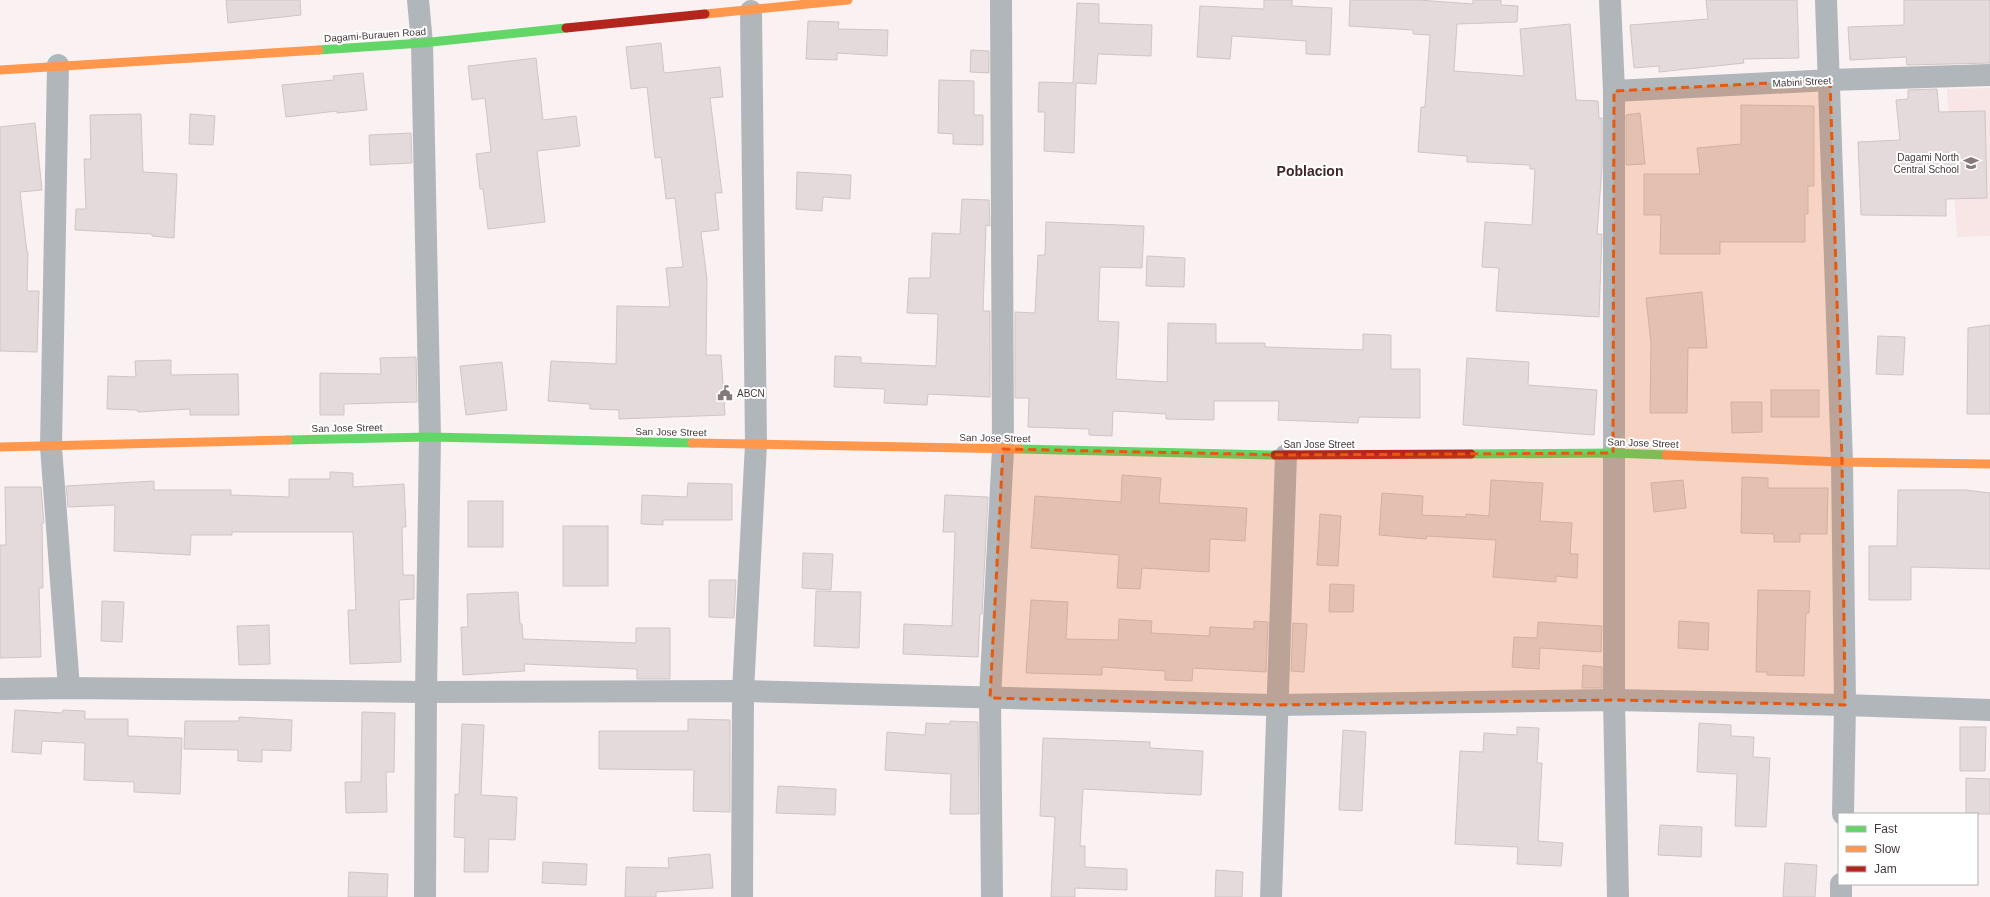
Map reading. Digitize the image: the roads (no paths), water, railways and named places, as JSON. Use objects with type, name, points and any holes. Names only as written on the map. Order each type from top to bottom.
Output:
[{"type":"street","points":[[418,0],[422,43],[430,437],[426,692],[425,897]]},
{"type":"street","name":"Dagami-Burauen Road","points":[[0,70],[58,65],[422,43],[751,5],[848,0]]},
{"type":"street","points":[[992,897],[990,698],[1003,449],[1001,0]]},
{"type":"street","points":[[1610,0],[1614,91],[1614,700],[1618,897]]},
{"type":"street","points":[[1826,0],[1830,80],[1842,462],[1845,705],[1843,813]]},
{"type":"street","points":[[742,897],[743,691],[756,444],[751,5]]},
{"type":"street","points":[[58,65],[51,447],[68,688]]},
{"type":"street","name":"Mabini Street","points":[[1614,91],[1830,80],[1990,75]]},
{"type":"street","name":"San Jose Street","points":[[0,447],[430,437],[1286,456],[1613,453],[1842,462],[1990,464]]},
{"type":"street","points":[[1271,897],[1276,705],[1286,456]]},
{"type":"street","points":[[0,688],[426,692],[743,691],[1276,705],[1614,700],[1990,710]]},
{"type":"street","points":[[1841,885],[1841,897]]},
{"type":"place","name":"Dagami North Central School","points":[[1971,163]]},
{"type":"place","name":"ABCN","points":[[725,393]]},
{"type":"district","name":"Poblacion","points":[[1310,171]]}]
